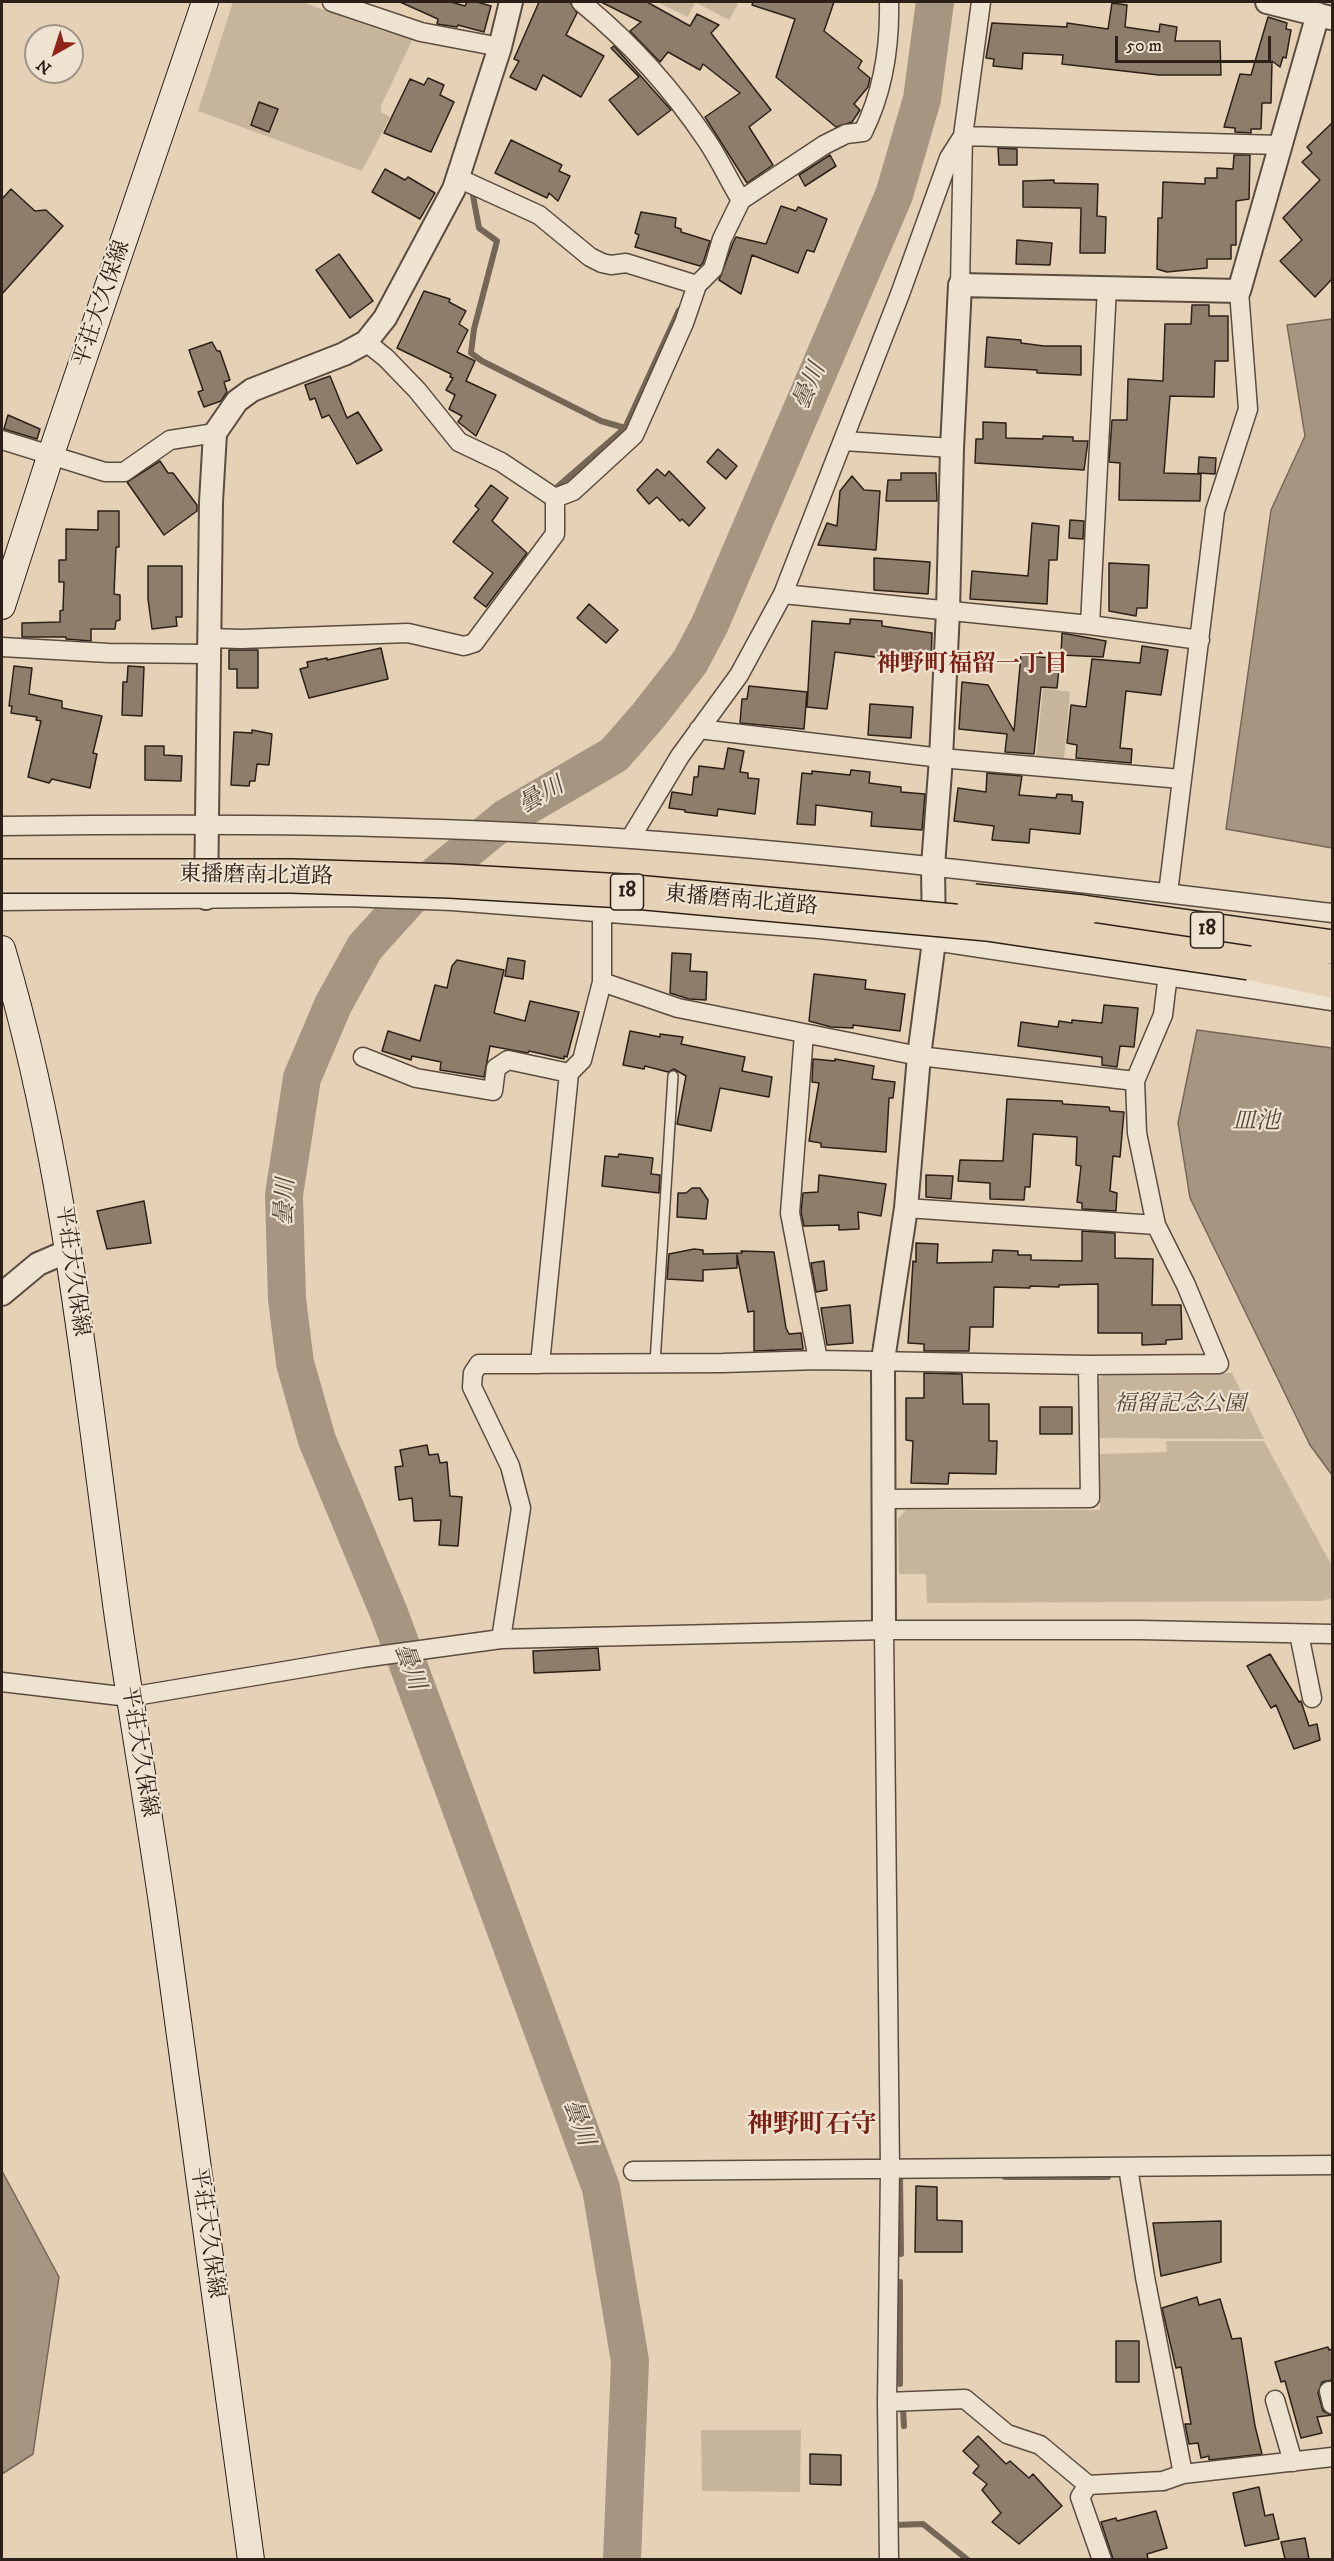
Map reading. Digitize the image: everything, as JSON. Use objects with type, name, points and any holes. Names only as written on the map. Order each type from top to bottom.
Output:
[{"type":"highway","name":"東播磨南北道路","points":[[2,856],[297,855],[428,859],[636,872],[1082,912],[1332,947]]},
{"type":"highway","name":"東播磨南北道路","points":[[2,876],[291,876],[450,881],[624,891],[987,924],[1332,975]]},
{"type":"highway","name":"18","points":[[1082,912],[1246,923],[1332,933]]},
{"type":"highway","name":"18","points":[[1249,963],[1332,981]]},
{"type":"main road","name":"平荘大久保線","points":[[2,606],[51,454],[205,2]]},
{"type":"main road","name":"平荘大久保線","points":[[2,949],[22,1019],[60,1197],[129,1697],[164,1918],[251,2559]]},
{"type":"street","points":[[332,2],[421,32],[500,47]]},
{"type":"street","points":[[206,898],[211,502],[215,433],[237,401],[252,390],[344,354],[366,342],[385,318],[458,178],[500,47],[511,2]]},
{"type":"street","points":[[581,2],[621,35],[682,105],[708,142],[741,200]]},
{"type":"street","points":[[555,498],[573,491],[634,435],[684,323],[697,285],[713,269],[722,239],[741,200],[824,145],[846,134],[863,132],[873,107],[886,56],[889,2]]},
{"type":"street","points":[[889,2559],[887,2402],[890,2169],[883,1360],[906,1208],[919,1056],[934,940],[933,866],[948,611],[963,136],[981,2]]},
{"type":"street","points":[[1168,894],[1215,511],[1248,409],[1239,291],[1280,145],[1325,16],[1267,2]]},
{"type":"street","points":[[963,136],[1280,145]]},
{"type":"street","points":[[630,839],[699,729],[740,675],[783,594],[844,441],[949,158],[963,136]]},
{"type":"street","points":[[458,178],[539,215],[590,257],[602,263],[611,265],[626,263],[697,285]]},
{"type":"street","points":[[960,285],[1239,291]]},
{"type":"street","points":[[1090,625],[1107,287]]},
{"type":"street","points":[[366,342],[386,358],[417,390],[459,442],[501,462],[555,498]]},
{"type":"street","points":[[2,440],[105,472],[124,472],[170,440],[215,433]]},
{"type":"street","points":[[844,441],[952,448]]},
{"type":"street","points":[[2,647],[109,652],[408,633],[470,646],[555,534],[555,498]]},
{"type":"street","points":[[783,594],[1090,625],[1200,640]]},
{"type":"street","points":[[699,729],[941,758],[1181,779]]},
{"type":"street","points":[[2,826],[208,824],[415,828],[630,839],[933,866],[1332,913]]},
{"type":"street","points":[[2,901],[347,897],[452,901],[934,940],[1332,1000]]},
{"type":"street","points":[[540,1364],[569,1073],[582,1060],[602,982],[602,914]]},
{"type":"street","points":[[501,1639],[521,1508],[510,1466],[472,1387],[473,1373],[479,1364],[883,1360],[1088,1365],[1220,1364],[1156,1225],[1137,1133],[1135,1081],[1163,1015],[1168,974]]},
{"type":"street","points":[[602,982],[678,1008],[919,1056],[1135,1081]]},
{"type":"street","points":[[804,1034],[790,1213],[818,1360]]},
{"type":"street","points":[[363,1057],[416,1077],[493,1091],[496,1068],[508,1060],[569,1073]]},
{"type":"street","points":[[906,1208],[1156,1225]]},
{"type":"street","points":[[2,1294],[38,1264],[68,1251]]},
{"type":"street","points":[[885,1499],[1090,1498],[1088,1365]]},
{"type":"street","points":[[2,1682],[129,1697],[362,1658],[501,1639],[884,1630],[1140,1630],[1332,1635]]},
{"type":"street","points":[[1299,1634],[1312,1698]]},
{"type":"street","points":[[633,2171],[1332,2165]]},
{"type":"street","points":[[1128,2167],[1145,2277],[1183,2474]]},
{"type":"street","points":[[887,2402],[965,2399],[1007,2434],[1040,2445],[1088,2485],[1163,2481],[1183,2474],[1332,2457]]},
{"type":"street","points":[[1275,2400],[1293,2462]]},
{"type":"street","points":[[1088,2485],[1080,2497],[1102,2559]]},
{"type":"lane","points":[[655,1363],[673,1076]]},
{"type":"green space","points":[[233,2],[302,2],[383,31],[413,38],[381,106],[381,112],[390,117],[362,171],[198,111]]},
{"type":"green space","points":[[657,2],[695,2],[688,17]]},
{"type":"green space","points":[[695,2],[734,2],[738,4],[729,20]]},
{"type":"green space","points":[[1043,688],[1070,692],[1064,760],[1036,757]]},
{"type":"green space","name":"福留記念公園","points":[[1104,1372],[1232,1373],[1264,1439],[1098,1438],[1097,1382]]},
{"type":"green space","points":[[1166,1441],[1264,1441],[1332,1566],[1332,1598],[1321,1601],[927,1603],[926,1574],[899,1574],[898,1519],[906,1510],[1100,1510],[1099,1454],[1167,1452]]},
{"type":"green space","points":[[701,2430],[801,2430],[800,2492],[702,2491]]},
{"type":"water","points":[[1332,319],[1332,848],[1226,829],[1271,510],[1305,436],[1287,325]]},
{"type":"water","name":"皿池","points":[[1197,1030],[1332,1048],[1332,1475],[1310,1445],[1190,1198],[1178,1123]]},
{"type":"water","points":[[2,2171],[59,2277],[33,2454],[2,2474]]},
{"type":"building","points":[[400,2],[451,2],[465,6],[467,2],[477,2],[491,6],[484,32],[458,25],[457,27],[437,24],[438,19]]},
{"type":"building","points":[[539,2],[570,2],[577,13],[566,35],[604,56],[581,97],[543,75],[536,90],[510,77],[519,61],[514,59]]},
{"type":"building","points":[[601,2],[647,2],[690,26],[697,14],[719,25],[711,33],[771,110],[749,127],[773,165],[747,183],[705,117],[740,93],[703,64],[700,70],[668,52],[660,62],[630,31],[641,22]]},
{"type":"building","points":[[753,2],[834,2],[824,31],[862,61],[858,68],[870,78],[868,87],[854,104],[860,110],[852,122],[836,127],[776,77],[795,19],[752,5]]},
{"type":"building","points":[[1112,3],[1127,5],[1125,27],[1159,32],[1160,24],[1177,27],[1175,41],[1220,41],[1221,75],[1159,75],[1062,64],[1063,55],[1023,53],[1022,69],[993,66],[994,59],[986,58],[992,23],[1067,27],[1067,23],[1108,29]]},
{"type":"building","points":[[1268,17],[1287,23],[1286,29],[1291,30],[1286,58],[1283,57],[1280,67],[1272,61],[1271,103],[1262,103],[1261,129],[1251,129],[1251,133],[1235,132],[1235,128],[1224,127],[1240,74],[1251,75]]},
{"type":"building","points":[[614,46],[671,110],[638,135],[609,100],[639,77],[611,48]]},
{"type":"building","points":[[428,78],[444,85],[440,95],[454,102],[431,152],[384,133],[410,79],[424,85]]},
{"type":"building","points":[[259,102],[278,109],[269,132],[251,125]]},
{"type":"building","points":[[1332,123],[1332,279],[1315,297],[1280,261],[1302,240],[1283,218],[1320,180],[1302,162],[1312,153],[1307,147]]},
{"type":"building","points":[[511,140],[562,165],[559,171],[570,176],[558,201],[549,193],[547,198],[495,173]]},
{"type":"building","points":[[998,148],[1017,149],[1017,165],[999,165]]},
{"type":"building","points":[[830,155],[836,166],[805,186],[799,175]]},
{"type":"building","points":[[1234,155],[1250,155],[1249,199],[1236,201],[1236,245],[1231,245],[1231,259],[1207,259],[1207,268],[1167,272],[1157,269],[1158,218],[1162,218],[1163,182],[1205,184],[1205,178],[1217,178],[1217,168],[1233,169]]},
{"type":"building","points":[[385,169],[405,180],[408,177],[435,193],[420,219],[372,192]]},
{"type":"building","points":[[1054,180],[1054,183],[1098,184],[1097,216],[1106,217],[1105,253],[1080,253],[1081,208],[1023,207],[1023,181]]},
{"type":"building","points":[[11,189],[35,211],[46,210],[63,226],[2,294],[2,199]]},
{"type":"building","points":[[781,206],[796,211],[798,207],[827,219],[814,252],[807,250],[798,273],[752,255],[741,294],[719,280],[733,243],[736,237],[766,244]]},
{"type":"building","points":[[641,212],[676,218],[675,227],[681,229],[681,232],[710,241],[703,263],[700,266],[635,247],[639,235],[635,233]]},
{"type":"building","points":[[1017,240],[1052,243],[1050,265],[1016,264]]},
{"type":"building","points":[[339,254],[373,301],[350,318],[316,270]]},
{"type":"building","points":[[424,291],[450,299],[449,302],[466,311],[459,324],[468,330],[457,352],[475,361],[466,381],[496,395],[476,436],[458,422],[462,416],[449,409],[455,395],[446,390],[453,378],[450,377],[451,374],[397,348]]},
{"type":"building","points":[[1192,305],[1209,305],[1209,316],[1228,316],[1228,361],[1215,361],[1214,397],[1170,396],[1164,473],[1201,474],[1200,501],[1119,500],[1120,463],[1109,462],[1112,420],[1127,420],[1128,379],[1163,381],[1165,324],[1191,324]]},
{"type":"building","points":[[987,337],[1021,340],[1021,343],[1044,346],[1081,346],[1081,375],[985,367]]},
{"type":"building","points":[[212,342],[217,351],[220,351],[230,380],[224,382],[227,392],[221,401],[204,407],[198,392],[203,390],[189,350]]},
{"type":"building","points":[[330,376],[347,418],[358,412],[382,450],[357,464],[329,415],[322,418],[315,398],[310,400],[305,385]]},
{"type":"building","points":[[8,415],[40,429],[37,439],[4,429]]},
{"type":"building","points":[[983,422],[1006,423],[1006,438],[1073,437],[1073,441],[1088,441],[1084,470],[975,463],[976,439],[983,439]]},
{"type":"building","points":[[718,449],[737,466],[726,479],[707,462]]},
{"type":"building","points":[[1199,457],[1216,458],[1215,474],[1198,473]]},
{"type":"building","points":[[160,461],[168,473],[173,473],[197,505],[197,511],[164,535],[127,482]]},
{"type":"building","points":[[657,469],[665,476],[669,471],[705,508],[689,526],[682,519],[680,521],[657,497],[649,504],[637,490]]},
{"type":"building","points":[[901,473],[936,473],[937,501],[886,501],[888,480],[901,480]]},
{"type":"building","points":[[852,476],[864,490],[880,491],[876,550],[818,545],[827,523],[837,526],[840,491]]},
{"type":"building","points":[[491,485],[508,498],[492,521],[527,553],[486,607],[474,598],[493,573],[453,542],[479,509],[475,506]]},
{"type":"building","points":[[98,511],[119,511],[119,547],[116,547],[114,594],[120,595],[120,620],[116,621],[115,629],[91,629],[91,641],[66,639],[66,637],[22,637],[22,623],[60,622],[64,582],[59,582],[59,560],[66,560],[66,529],[98,530]]},
{"type":"building","points":[[1070,520],[1084,521],[1083,539],[1069,538]]},
{"type":"building","points":[[1032,523],[1059,526],[1057,560],[1049,560],[1047,604],[970,599],[972,571],[1028,576]]},
{"type":"building","points":[[874,558],[930,562],[928,594],[874,590]]},
{"type":"building","points":[[1109,563],[1149,565],[1147,608],[1137,608],[1136,616],[1109,611]]},
{"type":"building","points":[[148,566],[182,566],[182,617],[176,617],[177,626],[152,629],[148,599]]},
{"type":"building","points":[[589,604],[618,630],[606,643],[577,618]]},
{"type":"building","points":[[850,619],[882,621],[882,626],[932,633],[931,664],[835,652],[827,709],[807,707],[812,621],[850,624]]},
{"type":"building","points":[[1062,633],[1106,641],[1103,657],[1061,655]]},
{"type":"building","points":[[1142,646],[1168,650],[1161,695],[1126,691],[1120,748],[1132,749],[1131,763],[1076,758],[1077,745],[1067,743],[1071,705],[1086,707],[1092,659],[1140,663]]},
{"type":"building","points":[[381,648],[388,679],[309,698],[300,669],[308,667],[307,662]]},
{"type":"building","points":[[229,650],[258,650],[258,688],[237,688],[237,669],[229,669]]},
{"type":"building","points":[[1021,655],[1060,659],[1057,688],[1041,687],[1034,754],[1005,752],[1007,734],[959,729],[962,682],[988,685],[1014,731]]},
{"type":"building","points":[[14,666],[32,668],[29,694],[62,701],[62,708],[102,716],[93,753],[97,754],[90,788],[52,779],[49,783],[28,777],[41,721],[36,720],[37,717],[11,713],[12,706],[9,706]]},
{"type":"building","points":[[128,666],[144,667],[142,716],[122,715],[123,682],[127,682]]},
{"type":"building","points":[[749,686],[807,692],[804,729],[740,723],[742,699],[747,699]]},
{"type":"building","points":[[870,704],[913,707],[911,738],[868,735]]},
{"type":"building","points":[[252,730],[272,734],[269,765],[257,764],[255,781],[250,781],[249,786],[231,785],[234,732],[252,733]]},
{"type":"building","points":[[145,746],[164,746],[164,755],[182,756],[181,781],[145,780]]},
{"type":"building","points":[[728,748],[744,751],[740,772],[748,773],[748,778],[759,779],[755,814],[718,809],[717,816],[669,808],[672,792],[692,795],[694,777],[698,777],[699,766],[724,769]]},
{"type":"building","points":[[851,770],[870,772],[869,783],[901,787],[901,792],[925,794],[922,830],[871,826],[872,812],[816,805],[815,825],[797,824],[802,773],[812,774],[812,771],[850,775]]},
{"type":"building","points":[[987,773],[1022,776],[1019,795],[1056,798],[1057,794],[1072,795],[1072,801],[1083,802],[1080,834],[1030,829],[1029,843],[992,840],[994,826],[954,821],[958,788],[986,792]]},
{"type":"building","points":[[672,953],[691,954],[690,971],[707,972],[706,1000],[689,999],[670,993]]},
{"type":"building","points":[[508,958],[525,961],[523,979],[505,976]]},
{"type":"building","points":[[457,960],[504,970],[494,1013],[525,1021],[530,1001],[579,1012],[567,1057],[564,1056],[564,1059],[529,1051],[528,1053],[490,1046],[484,1077],[440,1070],[441,1062],[412,1056],[411,1060],[382,1051],[388,1031],[420,1041],[435,985],[447,988],[452,966]]},
{"type":"building","points":[[814,974],[866,980],[865,989],[905,994],[900,1031],[853,1025],[853,1028],[831,1027],[809,1021]]},
{"type":"building","points":[[1104,1005],[1138,1008],[1134,1047],[1120,1046],[1117,1067],[1102,1065],[1102,1057],[1018,1046],[1021,1022],[1058,1027],[1059,1021],[1102,1023]]},
{"type":"building","points":[[630,1031],[660,1037],[660,1034],[683,1037],[681,1044],[745,1057],[742,1071],[772,1077],[769,1097],[720,1088],[711,1131],[677,1124],[686,1076],[674,1069],[668,1072],[645,1066],[644,1069],[623,1065]]},
{"type":"building","points":[[813,1059],[835,1061],[835,1059],[874,1066],[872,1079],[895,1082],[893,1098],[889,1098],[886,1152],[821,1147],[821,1143],[809,1141],[819,1083],[812,1082]]},
{"type":"building","points":[[1007,1099],[1062,1101],[1063,1104],[1109,1107],[1110,1111],[1124,1112],[1120,1157],[1113,1156],[1110,1191],[1117,1193],[1116,1211],[1082,1209],[1082,1203],[1077,1202],[1081,1166],[1076,1165],[1077,1137],[1033,1134],[1030,1187],[1025,1187],[1024,1200],[990,1199],[990,1183],[958,1181],[960,1160],[1003,1161]]},
{"type":"building","points":[[619,1154],[653,1158],[651,1174],[660,1175],[659,1193],[602,1186],[605,1156],[618,1157]]},
{"type":"building","points":[[819,1175],[886,1184],[881,1216],[858,1212],[859,1229],[839,1230],[839,1225],[804,1226],[801,1212],[803,1193],[818,1192]]},
{"type":"building","points":[[926,1175],[953,1176],[951,1199],[926,1197]]},
{"type":"building","points":[[692,1188],[700,1188],[708,1200],[706,1219],[677,1217],[678,1193],[686,1193]]},
{"type":"building","points":[[144,1201],[151,1243],[107,1249],[97,1211]]},
{"type":"building","points":[[1082,1231],[1115,1233],[1115,1258],[1153,1259],[1152,1305],[1181,1305],[1182,1339],[1166,1340],[1166,1344],[1142,1345],[1142,1333],[1098,1333],[1098,1284],[1059,1285],[1059,1287],[1030,1286],[1030,1288],[994,1287],[993,1327],[970,1327],[969,1351],[924,1351],[924,1344],[908,1343],[916,1243],[938,1244],[937,1263],[992,1262],[993,1250],[1018,1251],[1018,1255],[1031,1255],[1031,1260],[1082,1261]]},
{"type":"building","points":[[694,1249],[703,1250],[703,1254],[742,1253],[741,1251],[774,1252],[786,1328],[789,1334],[801,1333],[803,1349],[754,1351],[754,1311],[748,1312],[737,1255],[737,1268],[703,1270],[703,1281],[667,1279],[669,1254]]},
{"type":"building","points":[[824,1261],[827,1290],[816,1292],[811,1263]]},
{"type":"building","points":[[850,1305],[853,1343],[827,1345],[821,1308]]},
{"type":"building","points":[[924,1373],[962,1374],[963,1404],[989,1404],[989,1441],[997,1441],[996,1474],[949,1473],[948,1484],[911,1483],[913,1441],[906,1440],[906,1398],[924,1398]]},
{"type":"building","points":[[1040,1407],[1072,1407],[1072,1434],[1040,1434]]},
{"type":"building","points":[[427,1445],[429,1455],[438,1454],[440,1463],[447,1462],[450,1496],[462,1497],[458,1546],[439,1545],[441,1520],[414,1521],[412,1498],[399,1500],[395,1467],[403,1466],[400,1450]]},
{"type":"building","points":[[598,1648],[600,1670],[534,1673],[533,1651]]},
{"type":"building","points":[[1270,1654],[1299,1702],[1301,1701],[1309,1726],[1317,1724],[1320,1740],[1294,1749],[1276,1705],[1271,1708],[1247,1666]]},
{"type":"building","points":[[916,2186],[937,2187],[937,2220],[962,2221],[962,2252],[915,2252]]},
{"type":"building","points":[[1221,2221],[1221,2262],[1161,2276],[1153,2223]]},
{"type":"building","points":[[1197,2297],[1199,2305],[1220,2299],[1232,2339],[1241,2338],[1255,2426],[1262,2454],[1209,2460],[1209,2456],[1201,2458],[1198,2443],[1189,2444],[1185,2424],[1191,2424],[1181,2367],[1176,2368],[1162,2308]]},
{"type":"building","points":[[1116,2341],[1139,2341],[1139,2382],[1116,2382]]},
{"type":"building","points":[[1328,2347],[1329,2350],[1332,2349],[1332,2380],[1322,2382],[1318,2393],[1323,2411],[1332,2415],[1317,2417],[1322,2433],[1301,2438],[1285,2381],[1281,2382],[1275,2362]]},
{"type":"building","points":[[978,2436],[1006,2464],[1010,2461],[1029,2478],[1033,2474],[1062,2506],[1019,2544],[992,2522],[1001,2513],[982,2490],[987,2484],[973,2473],[979,2466],[963,2451]]},
{"type":"building","points":[[810,2454],[841,2455],[841,2485],[810,2484]]},
{"type":"building","points":[[1259,2487],[1265,2516],[1273,2514],[1279,2539],[1245,2546],[1233,2493]]},
{"type":"building","points":[[1156,2511],[1167,2548],[1147,2554],[1148,2559],[1113,2559],[1101,2522],[1116,2518],[1117,2521]]},
{"type":"building","points":[[1305,2538],[1309,2559],[1285,2559],[1281,2542]]},
{"type":"waterway","name":"曇川","points":[[622,2560],[630,2361],[601,2188],[389,1613],[317,1440],[295,1363],[287,1299],[284,1195],[302,1078],[333,1005],[365,947],[413,894],[506,818],[614,755],[690,662],[710,624],[894,195],[922,99],[935,2]]},
{"type":"waterway","points":[[472,190],[479,228],[497,241],[474,329],[471,353],[482,361],[601,421],[625,428]]},
{"type":"waterway","points":[[556,488],[625,428],[679,310]]},
{"type":"waterway","points":[[901,2254],[900,2176],[905,2176]]},
{"type":"waterway","points":[[1005,2177],[1108,2177]]},
{"type":"waterway","points":[[900,2282],[900,2384]]},
{"type":"waterway","points":[[903,2408],[904,2426]]},
{"type":"waterway","points":[[896,2525],[923,2524],[968,2560]]},
{"type":"district","name":"神野町福留一丁目","points":[[972,666]]},
{"type":"district","name":"神野町石守","points":[[812,2127]]}]
